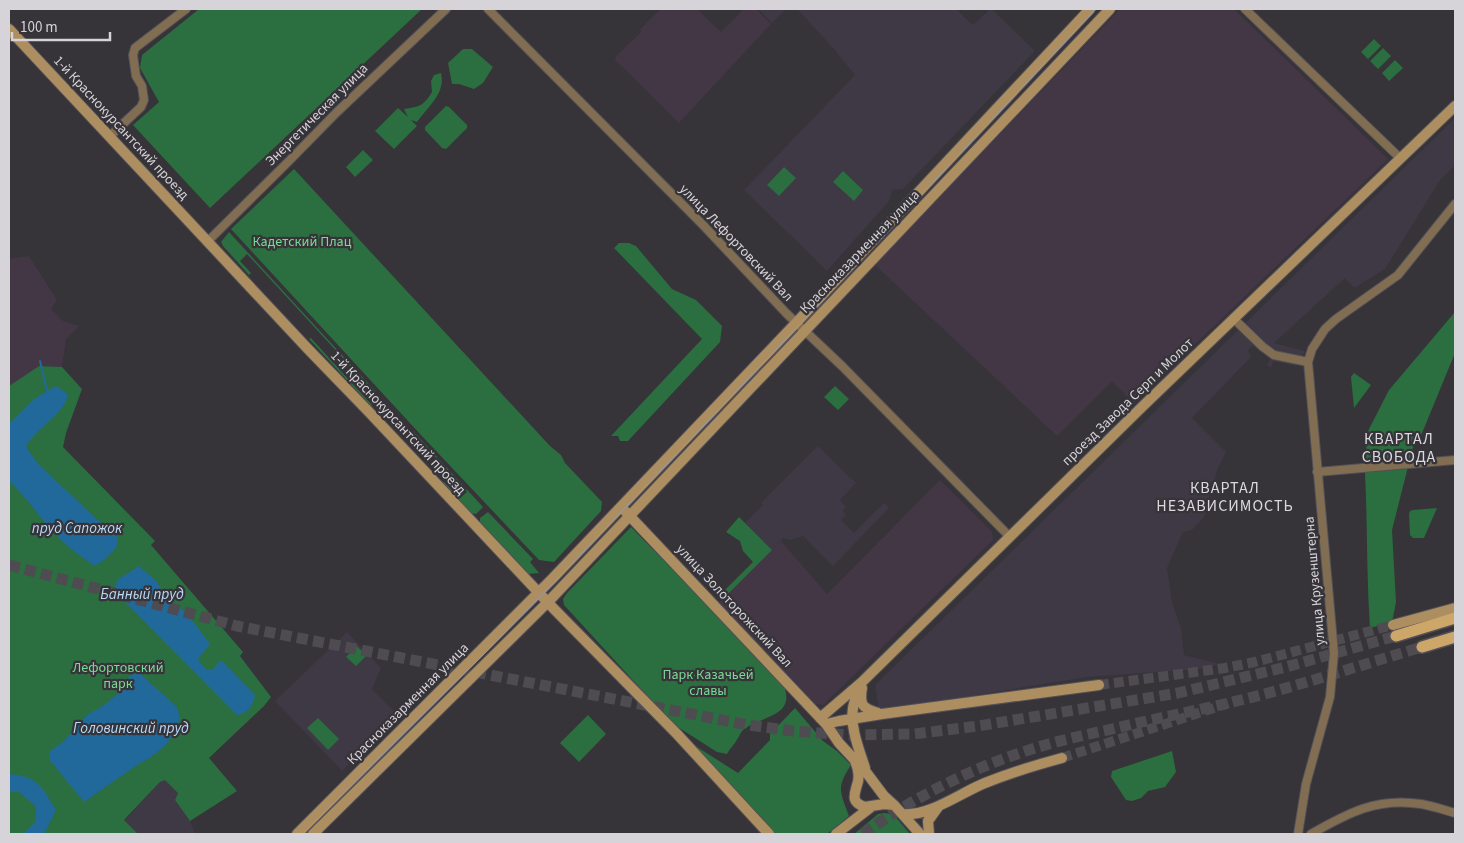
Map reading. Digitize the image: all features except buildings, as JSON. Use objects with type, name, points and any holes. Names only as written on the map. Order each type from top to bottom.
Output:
[{"type":"main road","points":[[1394,631],[1455,618]]},
{"type":"main road","points":[[1422,647],[1455,637]]},
{"type":"street","points":[[110,136],[141,107],[144,100],[142,86],[136,76],[133,55],[135,48],[186,9]]},
{"type":"street","name":"Энергетическая улица","points":[[208,241],[337,112],[446,9]]},
{"type":"street","name":"улица Лефортовский Вал","points":[[488,9],[696,218],[796,323],[1009,536]]},
{"type":"street","name":"Красноказарменная улица","points":[[296,834],[539,592],[796,323],[1090,9]]},
{"type":"street","name":"Красноказарменная улица","points":[[313,834],[548,602],[1110,9]]},
{"type":"street","points":[[1244,9],[1400,158]]},
{"type":"street","name":"1-й Краснокурсантский проезд","points":[[9,29],[548,602],[677,734],[769,834]]},
{"type":"street","name":"проезд Завода Серп и Молот","points":[[823,721],[1009,536],[1455,106]]},
{"type":"street","name":"улица Крузенштерна","points":[[1298,834],[1306,784],[1330,697],[1334,653],[1308,362],[1317,341],[1325,329],[1398,275],[1455,204]]},
{"type":"street","points":[[1234,319],[1262,347],[1274,355],[1308,362]]},
{"type":"street","points":[[1317,472],[1455,460]]},
{"type":"street","name":"улица Золоторожский Вал","points":[[621,506],[823,721],[839,743],[878,787]]},
{"type":"street","points":[[1394,631],[1455,608]]},
{"type":"street","points":[[864,680],[861,697],[862,704],[866,709],[882,714]]},
{"type":"street","points":[[864,680],[854,700],[852,709],[854,729],[866,772]]},
{"type":"street","points":[[823,721],[853,719],[1099,685]]},
{"type":"street","points":[[853,758],[858,771],[854,795],[857,810],[853,820]]},
{"type":"street","points":[[902,814],[913,815],[941,805],[992,780],[1062,758]]},
{"type":"street","points":[[857,786],[866,781],[878,787],[920,834]]},
{"type":"street","points":[[836,834],[873,806],[880,797],[878,787]]},
{"type":"street","points":[[856,802],[861,806],[884,804],[895,806]]},
{"type":"street","points":[[1311,834],[1355,810],[1377,804],[1403,802],[1421,804],[1455,813]]},
{"type":"street","points":[[929,834],[928,820],[941,805]]},
{"type":"shaded area","points":[[661,9],[697,9],[721,32],[744,9],[756,9],[771,24],[679,123],[615,60],[616,56],[641,32],[640,29]]},
{"type":"shaded area","points":[[758,9],[786,9],[772,23]]},
{"type":"shaded area","points":[[797,9],[956,9],[973,25],[992,9],[1035,51],[903,189],[892,190],[890,200],[827,271],[744,190],[855,75]]},
{"type":"shaded area","points":[[1120,9],[1234,9],[1388,159],[1134,403],[1112,381],[1057,436],[875,265]]},
{"type":"shaded area","points":[[1455,118],[1455,165],[1439,182],[1385,269],[1354,288],[1345,278],[1274,343],[1305,351],[1297,366],[1274,361],[1271,367],[1267,366],[1270,359],[1253,346],[1248,350],[1251,357],[1192,418],[1226,452],[1217,470],[1204,517],[1192,530],[1183,532],[1167,568],[1172,602],[1181,628],[1184,655],[1220,664],[1199,669],[1087,677],[879,711],[875,685]]},
{"type":"shaded area","points":[[29,256],[57,300],[51,309],[63,321],[79,326],[66,339],[62,367],[39,366],[9,386],[9,259]]},
{"type":"shaded area","points":[[818,446],[856,483],[840,500],[846,507],[842,511],[846,515],[841,520],[854,533],[884,503],[889,508],[833,566],[803,536],[790,540],[783,538],[772,550],[745,523],[763,505],[761,503]]},
{"type":"shaded area","points":[[940,480],[992,532],[993,540],[823,705],[815,704],[718,604],[781,541],[827,594]]},
{"type":"shaded area","points":[[347,632],[381,668],[372,689],[396,713],[357,750],[360,753],[342,771],[275,701]]},
{"type":"shaded area","points":[[164,778],[178,793],[175,800],[190,821],[195,834],[138,834],[124,821]]},
{"type":"green space","points":[[199,9],[422,9],[210,208],[133,125],[159,102],[140,68],[142,55]]},
{"type":"green space","points":[[1374,39],[1381,46],[1368,59],[1361,52]]},
{"type":"green space","points":[[1383,48],[1391,56],[1378,69],[1370,61]]},
{"type":"green space","points":[[463,49],[472,49],[493,67],[483,83],[474,89],[459,84],[452,84],[448,63]]},
{"type":"green space","points":[[1395,60],[1403,68],[1389,81],[1382,73]]},
{"type":"green space","points":[[441,73],[442,80],[439,93],[417,122],[411,120],[417,126],[394,149],[375,131],[398,108],[408,117],[404,109],[424,103],[432,92],[431,81],[434,75]]},
{"type":"green space","points":[[446,106],[467,125],[467,128],[446,149],[442,148],[425,130],[425,127]]},
{"type":"green space","points":[[363,150],[373,160],[355,177],[346,167]]},
{"type":"green space","points":[[784,167],[796,178],[779,196],[767,185]]},
{"type":"green space","name":"Кадетский Плац","points":[[294,169],[550,446],[561,455],[565,463],[602,502],[601,511],[554,562],[539,560],[231,229]]},
{"type":"green space","points":[[843,171],[863,190],[854,201],[833,182]]},
{"type":"green space","points":[[229,232],[375,393],[247,254],[240,261],[251,273],[249,275],[221,242]]},
{"type":"green space","points":[[619,243],[629,243],[636,246],[672,289],[696,300],[722,326],[720,342],[628,441],[620,441],[618,436],[611,436],[702,339],[614,248]]},
{"type":"green space","points":[[1455,312],[1455,353],[1420,438],[1414,443],[1392,530],[1396,602],[1392,622],[1370,628],[1364,458],[1367,436],[1389,390]]},
{"type":"green space","points":[[311,338],[372,405],[371,406],[309,339]]},
{"type":"green space","name":"Лефортовский парк","points":[[39,366],[62,367],[82,389],[66,433],[63,447],[155,541],[151,545],[243,652],[240,656],[271,697],[264,706],[209,758],[237,791],[190,821],[175,800],[178,793],[165,780],[160,782],[124,820],[138,834],[9,834],[9,386]]},
{"type":"green space","points":[[1354,373],[1371,385],[1354,408],[1351,377]]},
{"type":"green space","points":[[835,386],[849,399],[838,410],[824,397]]},
{"type":"green space","points":[[413,431],[483,507],[476,514],[470,513],[443,483],[460,498],[467,492]]},
{"type":"green space","points":[[1437,508],[1424,538],[1413,538],[1410,535],[1410,511]]},
{"type":"green space","points":[[488,512],[533,559],[530,562],[539,573],[528,574],[480,523],[480,518]]},
{"type":"green space","points":[[739,517],[772,550],[727,595],[723,592],[753,562],[743,551],[740,541],[726,532]]},
{"type":"green space","name":"Парк Казачьей славы","points":[[631,527],[782,681],[786,693],[786,703],[775,714],[742,731],[727,754],[717,752],[673,724],[564,605],[563,599],[567,593]]},
{"type":"green space","points":[[357,646],[366,656],[356,666],[346,657]]},
{"type":"green space","name":"Парк Казачьей славы","points":[[795,708],[823,741],[837,751],[851,765],[841,785],[843,801],[849,816],[827,834],[775,834],[691,744],[738,773],[770,740],[770,734]]},
{"type":"green space","points":[[588,715],[606,734],[579,762],[560,743]]},
{"type":"green space","points":[[318,718],[339,739],[328,750],[307,728]]},
{"type":"green space","points":[[1172,751],[1176,772],[1165,787],[1148,791],[1141,798],[1132,801],[1126,800],[1111,777],[1112,771]]},
{"type":"green space","points":[[878,814],[893,814],[910,834],[854,834]]},
{"type":"water","name":"пруд Сапожок","points":[[56,386],[68,396],[60,411],[36,433],[26,447],[38,464],[117,537],[117,546],[94,566],[56,535],[9,481],[9,424],[34,399]]},
{"type":"water","name":"Банный пруд","points":[[139,566],[154,579],[162,592],[188,615],[210,644],[198,659],[204,667],[207,670],[212,670],[221,660],[255,695],[247,711],[237,715],[117,594],[115,588],[117,580]]},
{"type":"water","name":"Головинский пруд","points":[[137,671],[177,707],[180,719],[173,735],[164,747],[84,802],[49,759],[50,751],[63,742],[88,714],[100,708],[114,697],[126,685],[129,677]]},
{"type":"water","points":[[9,774],[33,780],[43,789],[56,810],[44,834],[23,834],[36,821],[35,806],[19,792],[9,792]]},
{"type":"waterway","points":[[40,361],[47,391]]},
{"type":"tunnel","points":[[9,565],[237,626],[748,725],[793,731],[849,735],[914,734],[978,726],[1178,693],[1286,667],[1396,636]]},
{"type":"tunnel","points":[[1099,685],[1225,668],[1255,662],[1393,625]]},
{"type":"tunnel","points":[[863,834],[937,788],[997,761],[1029,750],[1076,737],[1260,695],[1422,647]]},
{"type":"tunnel","points":[[1062,758],[1238,700]]},
{"type":"tram line","points":[[302,834],[542,595],[1096,9]]},
{"type":"district","name":"КВАРТАЛ СВОБОДА","points":[[1399,448]]},
{"type":"district","name":"КВАРТАЛ НЕЗАВИСИМОСТЬ","points":[[1225,497]]}]
